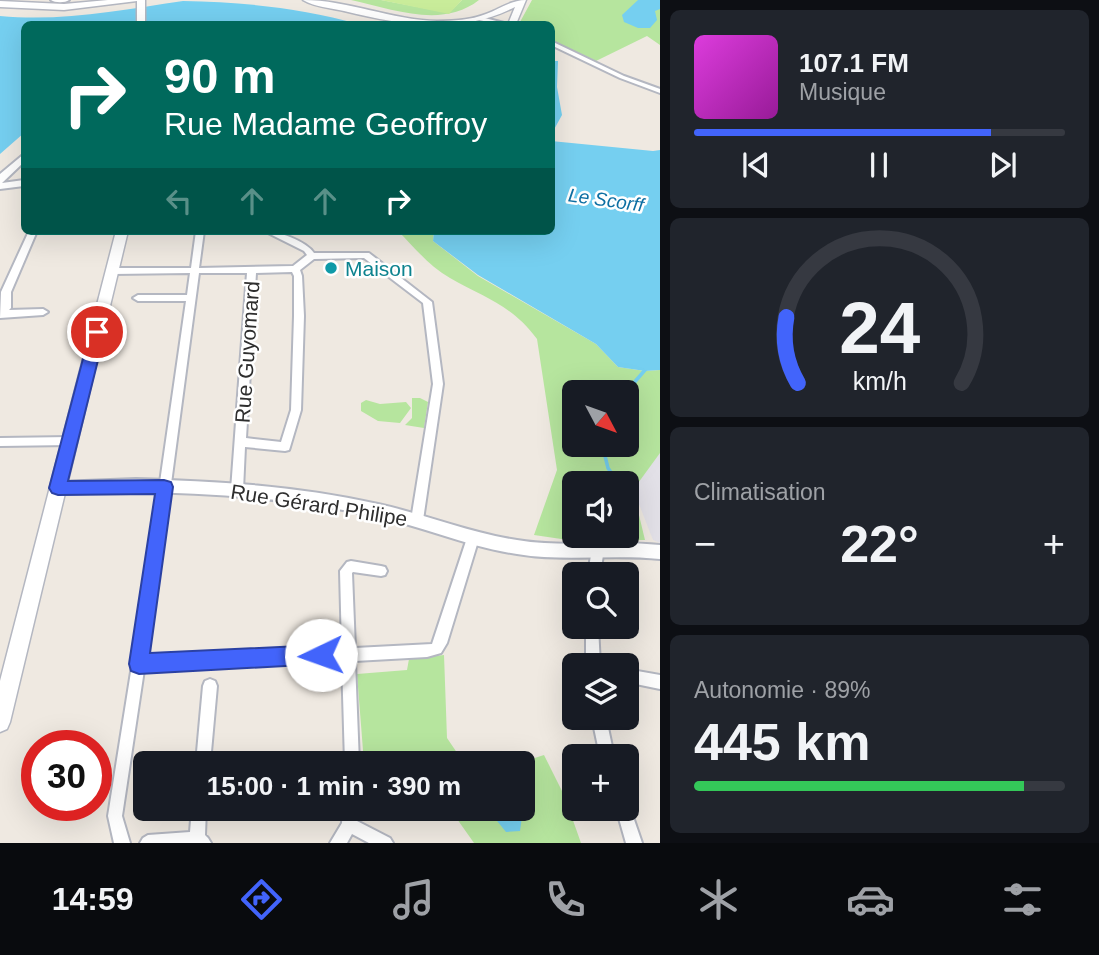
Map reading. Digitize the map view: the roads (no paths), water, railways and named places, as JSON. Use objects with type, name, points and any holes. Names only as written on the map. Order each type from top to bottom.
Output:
[{"type":"main road","points":[[0,4],[64,7],[133,0]]},
{"type":"main road","points":[[141,0],[141,21]]},
{"type":"main road","points":[[292,0],[411,21]]},
{"type":"main road","points":[[472,21],[521,1]]},
{"type":"main road","points":[[513,21],[521,1]]},
{"type":"main road","points":[[315,2],[397,21]]},
{"type":"main road","points":[[0,722],[121,235]]},
{"type":"street","points":[[54,0],[66,0]]},
{"type":"street","points":[[481,19],[485,21]]},
{"type":"street","points":[[481,19],[489,21]]},
{"type":"street","points":[[555,45],[622,77],[660,91]]},
{"type":"street","points":[[0,172],[21,153]]},
{"type":"street","points":[[0,180],[21,160]]},
{"type":"street","points":[[13,168],[21,178]]},
{"type":"street","points":[[0,180],[21,180]]},
{"type":"street","points":[[0,186],[21,181]]},
{"type":"street","points":[[1,314],[6,308],[6,292],[32,235]]},
{"type":"street","points":[[122,843],[116,816],[199,235]]},
{"type":"street","points":[[277,235],[307,249],[312,256]]},
{"type":"street","points":[[253,270],[295,269],[312,256],[366,255],[413,288],[429,306],[438,384],[417,520]]},
{"type":"street","points":[[241,442],[285,447],[296,419],[299,316],[298,276],[295,269]]},
{"type":"street","name":"Rue Guyomard","points":[[113,271],[253,270],[237,490]]},
{"type":"street","points":[[138,298],[191,298]]},
{"type":"street","points":[[1,314],[43,313]]},
{"type":"street","points":[[0,443],[70,441]]},
{"type":"street","name":"Rue Gérard Philipe","points":[[58,488],[164,487],[237,490],[376,509],[473,538],[522,548],[660,552]]},
{"type":"street","points":[[139,664],[436,649],[473,538]]},
{"type":"street","points":[[596,562],[598,549]]},
{"type":"street","points":[[351,751],[346,571],[351,566],[381,571]]},
{"type":"street","points":[[639,678],[660,682]]},
{"type":"street","points":[[204,751],[210,686]]},
{"type":"street","points":[[148,843],[200,841],[199,821]]},
{"type":"street","points":[[338,843],[349,821]]},
{"type":"street","points":[[627,821],[634,843]]},
{"type":"street","points":[[349,825],[385,843]]},
{"type":"water","points":[[638,0],[660,0],[660,9],[655,11],[657,20],[650,28],[638,28],[624,22],[622,15]]},
{"type":"water","points":[[183,1],[272,7],[346,21],[21,21],[21,136],[0,154],[0,16],[69,16]]},
{"type":"water","points":[[555,61],[558,61],[557,87],[562,115],[555,128]]},
{"type":"water","name":"Le Scorff","points":[[555,141],[660,150],[660,370],[618,367],[596,344],[478,275],[433,241],[434,235],[555,235]]},
{"type":"water","points":[[497,821],[521,821],[520,831],[506,832]]},
{"type":"waterway","points":[[636,380],[645,370]]},
{"type":"waterway","points":[[605,457],[610,471]]},
{"type":"place","name":"Maison","points":[[331,268]]}]
